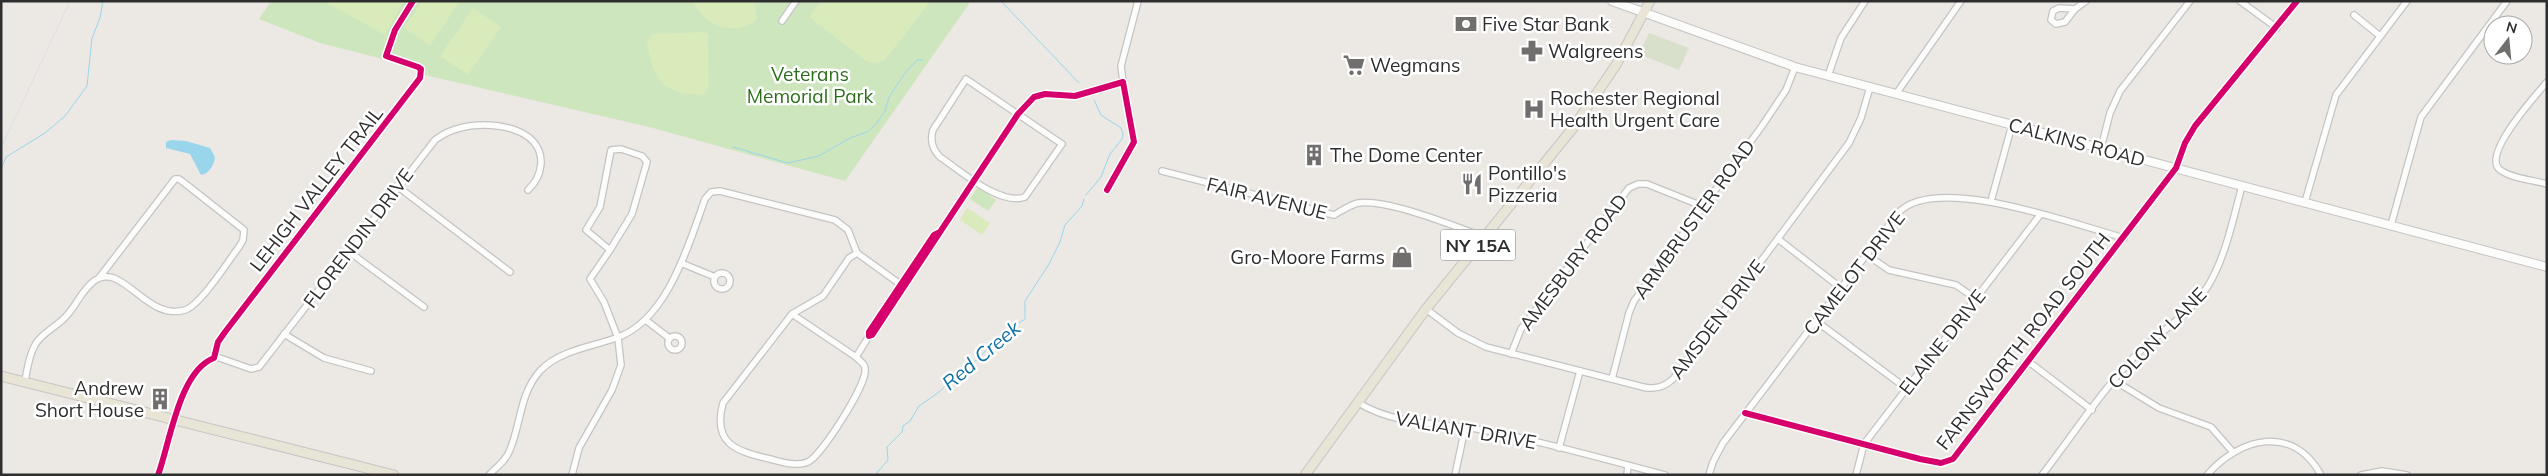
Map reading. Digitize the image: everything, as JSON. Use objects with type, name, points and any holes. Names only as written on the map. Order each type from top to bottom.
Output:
[{"type":"main road","name":"CALKINS ROAD","points":[[1612,1],[1795,67],[2547,267]]},
{"type":"main road","name":"NY 15A","points":[[1305,475],[1426,309],[1577,122],[1616,64],[1650,1]]},
{"type":"main road","points":[[1,376],[394,475]]},
{"type":"street","points":[[782,21],[796,1]]},
{"type":"street","points":[[1107,190],[1134,142],[1123,82],[1122,66],[1138,1]]},
{"type":"street","points":[[1828,76],[1841,38],[1865,1]]},
{"type":"street","points":[[1896,94],[1961,1]]},
{"type":"street","points":[[2075,9],[2086,1]]},
{"type":"street","points":[[2101,148],[2115,100],[2190,1]]},
{"type":"street","points":[[2240,1],[2277,28]]},
{"type":"street","name":"FARNSWORTH ROAD SOUTH","points":[[1745,413],[1936,462],[1950,461],[2124,238],[2176,168],[2185,143],[2195,126],[2277,28],[2297,1]]},
{"type":"street","points":[[2305,202],[2333,101],[2407,1]]},
{"type":"street","points":[[2391,225],[2421,116],[2508,1]]},
{"type":"street","points":[[2354,15],[2380,36]]},
{"type":"street","name":"ARMBRUSTER ROAD","points":[[1612,379],[1628,313],[1634,301],[1780,99],[1795,67]]},
{"type":"street","points":[[966,79],[1062,144],[1028,195],[1022,198],[1005,197],[974,179],[938,155],[933,147],[932,139],[937,123],[966,79]]},
{"type":"street","points":[[856,357],[1018,114],[1034,97],[1045,94],[1075,96],[1123,82]]},
{"type":"street","points":[[2545,86],[2507,133],[2497,153],[2496,162],[2499,169],[2507,173],[2547,184]]},
{"type":"street","name":"AMSDEN DRIVE","points":[[1426,309],[1466,338],[1511,354],[1655,388],[1671,380],[1854,136],[1870,87]]},
{"type":"street","name":"FLORENDIN DRIVE","points":[[174,419],[181,397],[208,360],[217,357],[245,367],[256,368],[262,363],[397,186],[435,140],[451,130],[479,125],[518,132],[536,144],[541,156],[536,183],[528,190]]},
{"type":"street","points":[[1991,202],[2012,125]]},
{"type":"street","points":[[572,475],[583,440],[619,374],[621,357],[618,338],[604,302],[590,279],[610,250],[632,214],[647,162],[642,156],[621,149],[611,150],[600,207],[586,230],[610,250]]},
{"type":"street","name":"FAIR AVENUE","points":[[1162,171],[1334,215],[1356,204],[1372,203],[1432,218],[1484,237]]},
{"type":"street","points":[[25,382],[36,343],[63,320],[88,286],[99,278],[175,180],[179,179],[244,230],[243,240],[239,247],[199,298],[186,310],[170,312],[159,310],[119,280],[110,277],[99,278]]},
{"type":"street","name":"AMESBURY ROAD","points":[[1511,354],[1521,329],[1629,188],[1638,184],[1647,184],[1702,206]]},
{"type":"street","points":[[397,186],[510,272]]},
{"type":"street","name":"COLONY LANE","points":[[2042,475],[2135,356],[2178,322],[2203,293],[2224,251],[2242,186]]},
{"type":"street","points":[[489,475],[509,452],[526,393],[543,368],[562,356],[630,333],[647,321],[681,262],[705,200],[714,191],[834,220],[848,230],[857,253],[900,284]]},
{"type":"street","name":"CAMELOT DRIVE","points":[[1709,475],[1716,453],[1745,413],[1899,212],[1914,202],[1963,198],[1991,202],[2124,238]]},
{"type":"street","name":"ELAINE DRIVE","points":[[1856,475],[1864,444],[2040,215]]},
{"type":"street","points":[[869,336],[868,332],[900,284],[934,235],[938,233]]},
{"type":"street","points":[[1778,239],[1841,288]]},
{"type":"street","points":[[348,251],[424,307]]},
{"type":"street","points":[[792,314],[864,364],[864,378],[830,439],[818,455],[807,463],[791,465],[741,452],[729,443],[721,432],[719,419],[723,403],[792,314],[823,296],[849,258],[857,253]]},
{"type":"street","points":[[1866,255],[1889,270],[1956,285],[1976,299]]},
{"type":"street","points":[[681,262],[715,277]]},
{"type":"street","points":[[647,321],[669,338]]},
{"type":"street","points":[[1816,321],[1906,388]]},
{"type":"street","points":[[284,334],[324,358],[371,371]]},
{"type":"street","points":[[2028,362],[2092,410]]},
{"type":"street","points":[[1559,448],[1580,371]]},
{"type":"street","points":[[2115,381],[2159,408],[2207,424],[2218,433],[2232,451]]},
{"type":"street","name":"VALIANT DRIVE","points":[[1357,402],[1383,416],[1405,421],[1492,431],[1664,475]]},
{"type":"street","points":[[158,475],[174,419]]},
{"type":"street","points":[[1455,475],[1465,428]]},
{"type":"street","points":[[2207,475],[2232,451],[2255,443],[2281,442],[2304,452],[2321,475]]},
{"type":"street","points":[[1626,475],[1628,466]]},
{"type":"street","points":[[2360,475],[2382,471],[2407,475]]},
{"type":"green space","name":"Veterans Memorial Park","points":[[271,1],[971,1],[845,181],[649,127],[429,76],[379,58],[320,43],[259,19]]},
{"type":"green space","points":[[323,1],[404,1],[385,35]]},
{"type":"green space","points":[[422,1],[460,1],[430,46],[404,28]]},
{"type":"green space","points":[[693,1],[754,1],[757,19],[749,25],[740,28],[721,27],[704,17]]},
{"type":"green space","points":[[821,1],[930,2],[884,61],[869,63],[809,17]]},
{"type":"green space","points":[[473,8],[501,27],[468,75],[440,56]]},
{"type":"green space","points":[[704,32],[708,34],[709,86],[705,94],[691,94],[670,89],[657,76],[647,42],[652,34]]},
{"type":"green space","points":[[1649,33],[1689,48],[1679,70],[1639,54]]},
{"type":"green space","points":[[978,187],[996,200],[988,211],[970,199]]},
{"type":"green space","points":[[967,208],[990,223],[982,235],[960,220]]},
{"type":"water","points":[[171,140],[186,141],[210,148],[215,157],[211,169],[201,175],[190,154],[166,148],[166,142]]},
{"type":"waterway","points":[[1,169],[6,157],[45,133],[65,116],[87,86],[92,38],[100,18],[103,1]]},
{"type":"waterway","name":"Red Creek","points":[[1001,1],[1079,83]]},
{"type":"waterway","points":[[733,147],[788,163],[819,156],[850,138],[867,132],[876,124],[885,111],[889,97],[905,73],[917,60],[923,60]]},
{"type":"waterway","name":"Red Creek","points":[[1086,195],[1101,177],[1110,154],[1122,139],[1123,134],[1121,128],[1101,115],[1094,100]]},
{"type":"waterway","name":"Red Creek","points":[[875,475],[888,460],[887,447],[902,432],[903,426],[910,421],[919,406],[939,392],[964,367],[977,360],[1000,335],[1025,319],[1025,301],[1049,264],[1060,242],[1065,225],[1082,206],[1084,199]]},
{"type":"railway","points":[[1,148],[70,1]]},
{"type":"cycle path","name":"LEHIGH VALLEY TRAIL","points":[[158,475],[177,409],[192,377],[202,365],[214,358],[218,342],[225,332],[420,78],[421,69],[418,67],[386,56],[395,30],[413,1]]},
{"type":"cycle path","points":[[1745,413],[1920,459],[1941,463],[1953,459],[2176,168],[2185,143],[2195,126],[2297,1]]},
{"type":"cycle path","points":[[938,233],[934,235],[869,332],[869,336],[872,335],[1018,114],[1034,97],[1045,94],[1075,96],[1123,82],[1134,142],[1107,190]]},
{"type":"place","name":"Five Star Bank","points":[[1466,24]]},
{"type":"place","name":"Walgreens","points":[[1532,51]]},
{"type":"place","name":"Wegmans","points":[[1354,65]]},
{"type":"place","name":"Rochester Regional Health Urgent Care","points":[[1534,109]]},
{"type":"place","name":"The Dome Center","points":[[1314,155]]},
{"type":"place","name":"Pontillo's Pizzeria","points":[[1472,184]]},
{"type":"place","name":"Gro-Moore Farms","points":[[1402,257]]},
{"type":"place","name":"Andrew Short House","points":[[160,399]]}]
